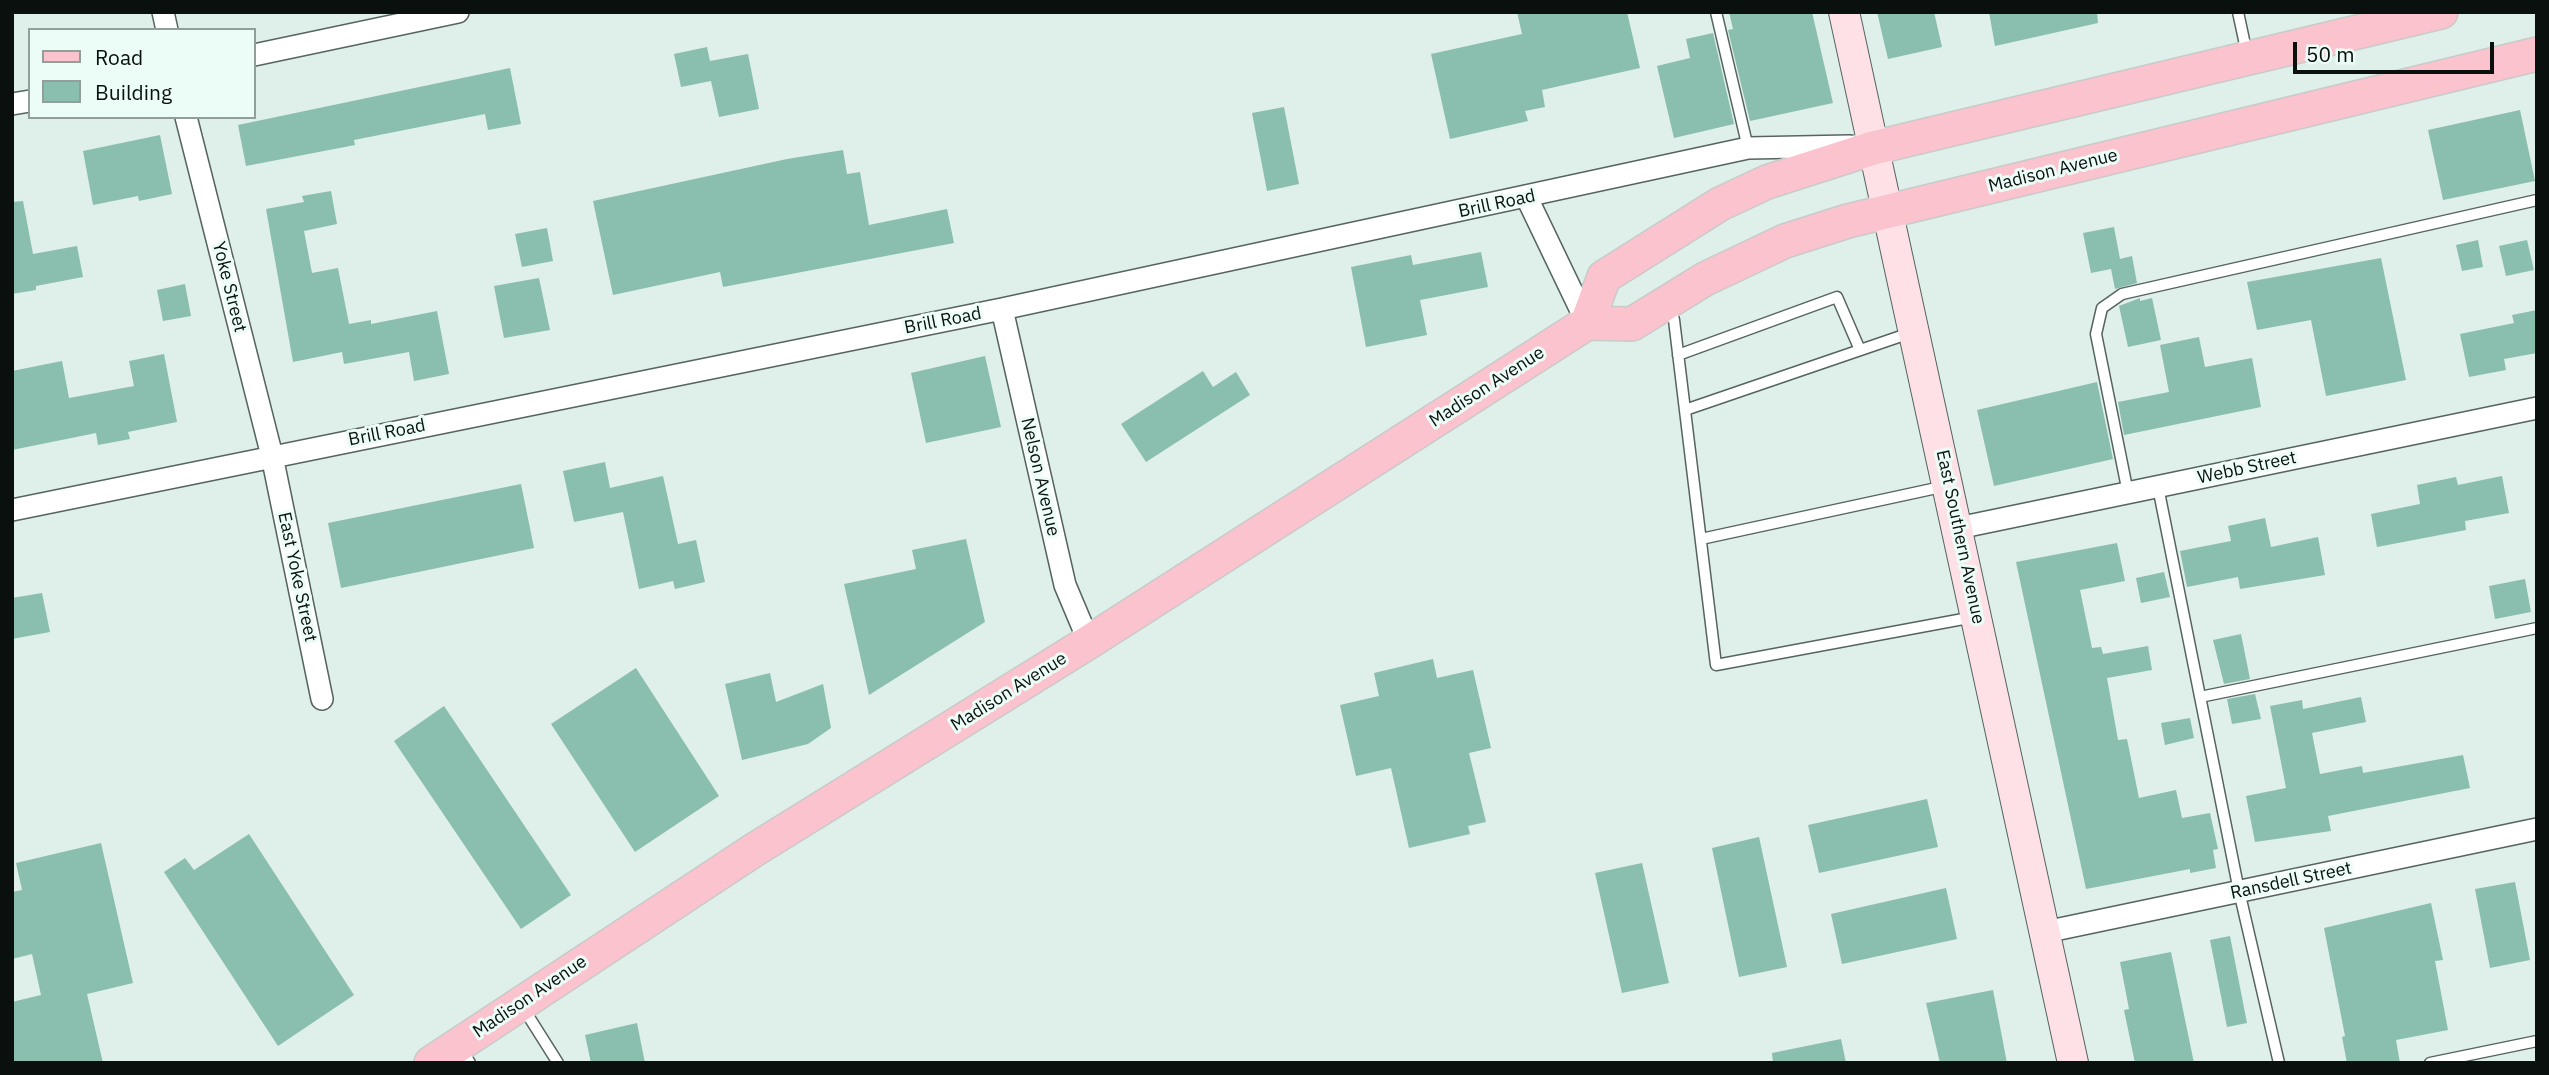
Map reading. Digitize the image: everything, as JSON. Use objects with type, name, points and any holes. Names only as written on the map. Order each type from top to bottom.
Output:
[{"type":"main road","points":[[1587,323],[1604,277],[1675,230],[1720,204],[1767,182],[1873,148],[2441,12]]},
{"type":"main road","name":"Madison Avenue","points":[[431,1063],[464,1054],[519,1003],[754,850],[1089,642],[1587,323],[1632,324],[1705,279],[1785,241],[1889,211],[2537,54]]},
{"type":"street","points":[[256,55],[458,12]]},
{"type":"street","name":"East Southern Avenue","points":[[1844,12],[2073,1063]]},
{"type":"street","name":"Yoke Street","points":[[187,119],[272,456]]},
{"type":"street","name":"Brill Road","points":[[12,510],[1002,309],[1527,198],[1748,148],[1873,148]]},
{"type":"street","points":[[1527,198],[1587,323]]},
{"type":"street","name":"Nelson Avenue","points":[[1002,309],[1065,585],[1089,642]]},
{"type":"street","name":"Webb Street","points":[[1958,528],[2537,408]]},
{"type":"street","name":"East Yoke Street","points":[[272,456],[322,698]]},
{"type":"street","name":"Ransdell Street","points":[[2045,932],[2537,830]]},
{"type":"lane","points":[[1717,12],[1748,148]]},
{"type":"lane","points":[[2238,12],[2248,59]]},
{"type":"lane","points":[[2128,493],[2096,334],[2102,308],[2122,294],[2537,200]]},
{"type":"lane","points":[[1678,355],[1837,297],[1860,350]]},
{"type":"lane","points":[[1668,302],[1674,320],[1716,665],[1977,616]]},
{"type":"lane","points":[[1685,410],[1915,331]]},
{"type":"lane","points":[[1701,539],[1949,486]]},
{"type":"lane","points":[[2158,487],[2239,891],[2279,1063]]},
{"type":"lane","points":[[2200,697],[2537,628]]},
{"type":"lane","points":[[519,1003],[558,1063]]},
{"type":"lane","points":[[2430,1063],[2537,1041]]},
{"type":"building","points":[[1517,12],[1627,12],[1640,68],[1542,90],[1545,107],[1525,111],[1528,121],[1450,139],[1431,54],[1522,34]]},
{"type":"building","points":[[1729,12],[1812,12],[1833,103],[1750,121],[1728,30],[1733,29]]},
{"type":"building","points":[[1877,12],[1934,12],[1942,47],[1888,59]]},
{"type":"building","points":[[1989,12],[2097,12],[2098,23],[1995,46]]},
{"type":"building","points":[[1713,33],[1734,124],[1674,138],[1657,66],[1690,58],[1686,39]]},
{"type":"building","points":[[707,47],[710,61],[748,54],[759,109],[719,117],[711,81],[681,87],[674,54]]},
{"type":"building","points":[[510,68],[521,124],[488,130],[485,114],[354,140],[355,145],[246,166],[238,125]]},
{"type":"building","points":[[1284,107],[1299,184],[1267,191],[1252,113]]},
{"type":"building","points":[[2520,110],[2535,181],[2443,200],[2428,130]]},
{"type":"building","points":[[160,135],[172,194],[139,201],[138,196],[93,205],[83,151]]},
{"type":"building","points":[[843,150],[847,174],[860,172],[869,225],[947,209],[954,243],[723,287],[720,272],[613,295],[593,201],[787,159]]},
{"type":"building","points":[[331,191],[337,224],[304,231],[312,273],[338,268],[349,324],[371,320],[371,324],[437,311],[449,374],[414,381],[409,352],[344,364],[342,352],[293,362],[266,209],[304,202],[302,196]]},
{"type":"building","points":[[23,201],[33,254],[77,246],[83,277],[36,286],[36,290],[12,294],[12,202]]},
{"type":"building","points":[[2114,227],[2120,259],[2132,256],[2137,283],[2115,289],[2111,269],[2091,273],[2083,233]]},
{"type":"building","points":[[547,228],[553,261],[522,267],[515,234]]},
{"type":"building","points":[[2478,240],[2483,267],[2462,271],[2456,245]]},
{"type":"building","points":[[2527,240],[2534,270],[2506,276],[2499,246]]},
{"type":"building","points":[[1481,252],[1488,287],[1420,300],[1427,335],[1366,347],[1351,267],[1411,255],[1413,265]]},
{"type":"building","points":[[2381,258],[2406,380],[2326,396],[2311,320],[2257,330],[2247,282]]},
{"type":"building","points":[[539,278],[550,330],[504,338],[494,286]]},
{"type":"building","points":[[185,284],[191,316],[163,321],[157,290]]},
{"type":"building","points":[[2140,298],[2140,301],[2152,298],[2161,340],[2128,347],[2119,306]]},
{"type":"building","points":[[2537,310],[2537,353],[2504,359],[2506,370],[2469,377],[2460,334],[2514,323],[2512,315]]},
{"type":"building","points":[[2199,337],[2205,367],[2252,358],[2261,407],[2124,435],[2118,402],[2169,392],[2160,345]]},
{"type":"building","points":[[164,354],[177,422],[128,432],[130,439],[98,445],[96,433],[12,450],[12,371],[62,361],[69,398],[134,386],[129,361]]},
{"type":"building","points":[[985,356],[1001,427],[926,443],[911,373]]},
{"type":"building","points":[[1203,371],[1213,387],[1236,372],[1250,395],[1146,462],[1121,424]]},
{"type":"building","points":[[2097,382],[2113,459],[1994,486],[1977,410]]},
{"type":"building","points":[[605,462],[610,488],[663,476],[678,544],[696,540],[705,582],[675,589],[673,581],[639,589],[623,512],[574,522],[563,471]]},
{"type":"building","points":[[2502,476],[2509,513],[2465,521],[2466,530],[2377,547],[2371,514],[2420,504],[2417,485],[2456,477],[2458,485]]},
{"type":"building","points":[[521,484],[534,548],[341,588],[328,523]]},
{"type":"building","points":[[2265,518],[2271,547],[2318,537],[2325,575],[2240,589],[2238,577],[2187,587],[2180,551],[2231,541],[2228,526]]},
{"type":"building","points":[[966,539],[985,622],[869,695],[844,584],[916,569],[912,550]]},
{"type":"building","points":[[2117,543],[2125,581],[2080,590],[2092,648],[2101,647],[2103,654],[2148,646],[2152,670],[2107,678],[2118,740],[2127,739],[2139,798],[2176,790],[2182,818],[2210,813],[2218,849],[2213,850],[2216,868],[2190,873],[2190,869],[2086,889],[2016,562]]},
{"type":"building","points":[[2164,572],[2170,597],[2141,603],[2136,578]]},
{"type":"building","points":[[2525,579],[2531,612],[2495,619],[2489,586]]},
{"type":"building","points":[[42,593],[50,632],[12,639],[12,598]]},
{"type":"building","points":[[2241,634],[2250,679],[2224,684],[2213,640]]},
{"type":"building","points":[[1433,659],[1437,678],[1473,670],[1491,748],[1469,753],[1486,822],[1468,826],[1470,834],[1409,848],[1391,768],[1356,776],[1340,705],[1379,696],[1374,673]]},
{"type":"building","points":[[636,668],[719,796],[635,852],[551,724]]},
{"type":"building","points":[[770,673],[776,702],[823,684],[831,728],[808,744],[742,760],[725,684]]},
{"type":"building","points":[[2255,694],[2261,719],[2232,724],[2227,699]]},
{"type":"building","points":[[2361,697],[2366,722],[2312,733],[2320,774],[2362,766],[2363,773],[2463,755],[2470,788],[2328,816],[2331,831],[2255,842],[2246,796],[2286,788],[2270,706],[2302,700],[2303,709]]},
{"type":"building","points":[[444,706],[571,895],[521,929],[394,741]]},
{"type":"building","points":[[2190,718],[2194,738],[2165,745],[2161,723]]},
{"type":"building","points":[[1927,799],[1938,847],[1819,873],[1808,825]]},
{"type":"building","points":[[249,834],[354,995],[278,1046],[164,872],[185,858],[194,870]]},
{"type":"building","points":[[1759,837],[1787,967],[1739,977],[1712,848]]},
{"type":"building","points":[[101,843],[133,983],[87,994],[103,1063],[12,1063],[12,1002],[41,995],[32,954],[12,959],[12,892],[22,890],[16,863]]},
{"type":"building","points":[[1642,863],[1669,983],[1622,993],[1595,873]]},
{"type":"building","points":[[2515,882],[2530,960],[2490,968],[2475,889]]},
{"type":"building","points":[[1946,888],[1957,939],[1842,964],[1831,914]]},
{"type":"building","points":[[2431,903],[2443,960],[2435,961],[2448,1030],[2396,1040],[2400,1063],[2347,1063],[2342,1037],[2345,1036],[2324,928]]},
{"type":"building","points":[[2230,936],[2247,1023],[2227,1027],[2210,940]]},
{"type":"building","points":[[2171,952],[2194,1063],[2135,1063],[2124,1010],[2129,1009],[2120,962]]},
{"type":"building","points":[[1993,990],[2007,1063],[1940,1063],[1926,1003]]},
{"type":"building","points":[[637,1023],[645,1063],[591,1063],[585,1035]]},
{"type":"building","points":[[1841,1039],[1846,1063],[1773,1063],[1772,1053]]}]
